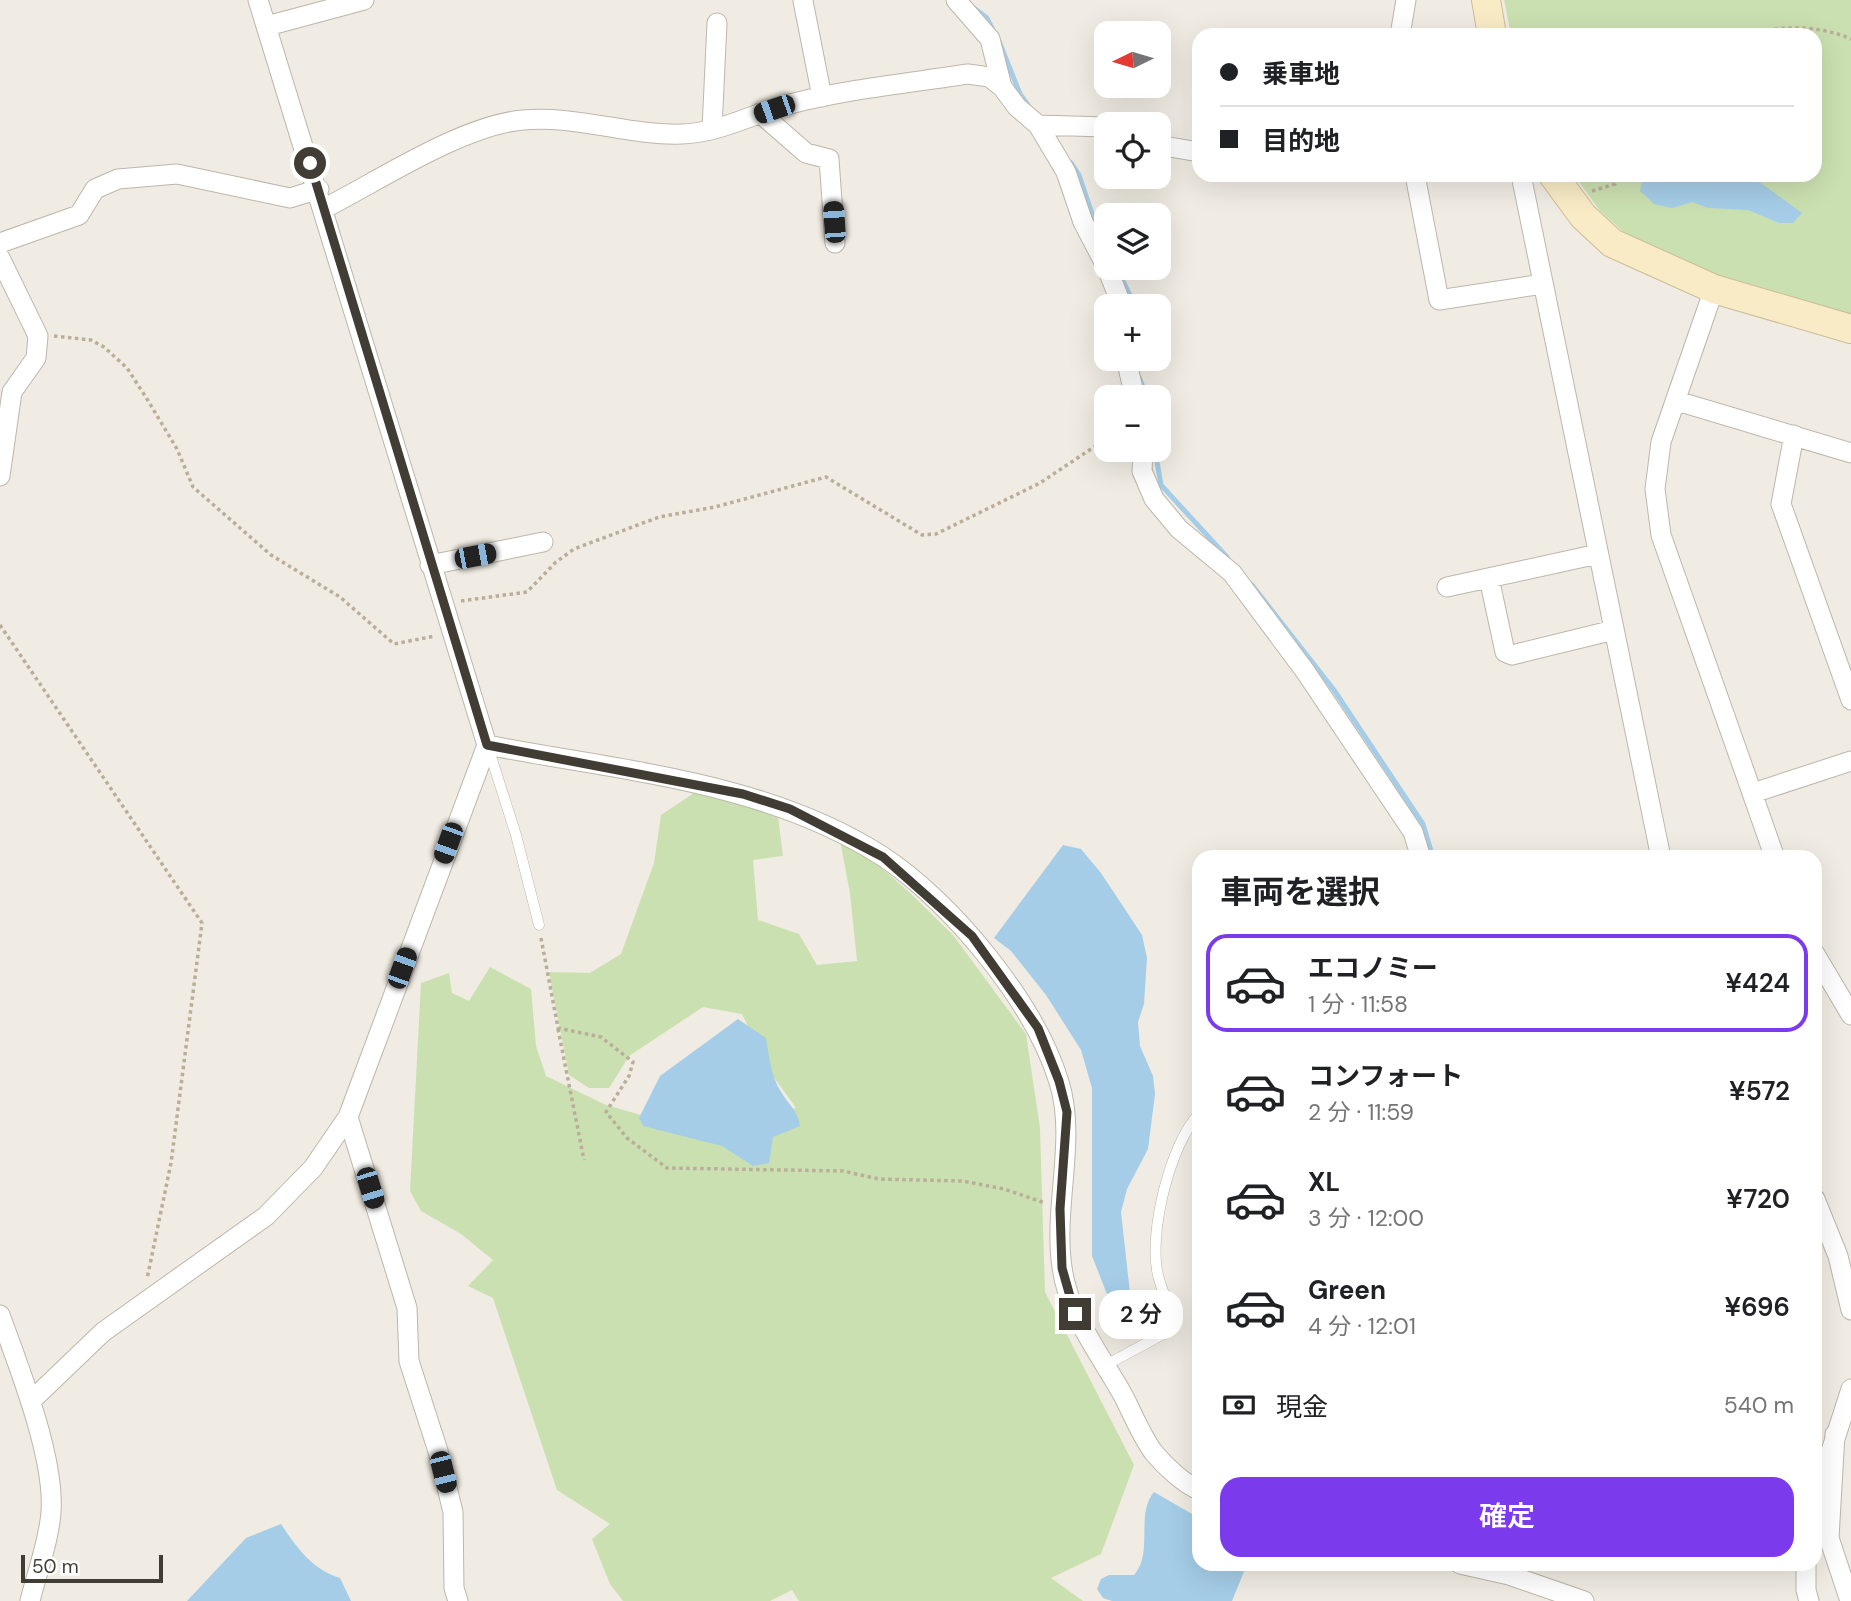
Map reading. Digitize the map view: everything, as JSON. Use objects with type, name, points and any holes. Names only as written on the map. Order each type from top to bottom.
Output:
[{"type":"street","points":[[31,1401],[103,1332],[266,1216],[313,1168],[348,1117],[487,745],[430,565],[325,208],[258,0]]},
{"type":"street","points":[[267,26],[364,0]]},
{"type":"street","points":[[956,0],[990,39],[999,64],[1002,87]]},
{"type":"street","points":[[1401,28],[1406,0]]},
{"type":"street","points":[[1486,0],[1492,28]]},
{"type":"street","points":[[803,1],[822,97]]},
{"type":"street","points":[[712,129],[717,23]]},
{"type":"street","points":[[325,208],[452,141],[522,120],[565,120],[682,134],[712,129],[822,97],[968,74],[989,77],[1038,125],[1066,172],[1083,222],[1094,243]]},
{"type":"street","points":[[760,114],[806,153],[829,159],[835,243]]},
{"type":"street","points":[[1038,125],[1094,127]]},
{"type":"street","points":[[1171,147],[1192,151]]},
{"type":"street","points":[[0,476],[12,392],[36,358],[38,336],[1,246],[79,215],[96,189],[118,179],[177,174],[290,198],[319,189]]},
{"type":"street","points":[[1416,182],[1439,300],[1543,284]]},
{"type":"street","points":[[1522,182],[1659,850]]},
{"type":"street","points":[[1558,182],[1583,216],[1612,243],[1714,289],[1851,329]]},
{"type":"street","points":[[1714,289],[1678,401],[1661,443],[1654,489],[1661,535],[1771,850]]},
{"type":"street","points":[[1678,401],[1851,453]]},
{"type":"street","points":[[1794,435],[1781,504],[1851,700]]},
{"type":"street","points":[[1142,462],[1142,471],[1154,499],[1179,529],[1231,573],[1306,671],[1413,832],[1419,850]]},
{"type":"street","points":[[430,565],[542,542]]},
{"type":"street","points":[[1447,587],[1598,554]]},
{"type":"street","points":[[1489,578],[1505,652],[1512,655],[1614,630]]},
{"type":"street","points":[[487,745],[743,794],[790,809],[883,857],[972,936],[1038,1028],[1059,1081],[1067,1112],[1060,1209],[1062,1268],[1075,1314],[1154,1453],[1192,1487]]},
{"type":"street","points":[[1753,793],[1851,761]]},
{"type":"street","points":[[1822,966],[1851,1015]]},
{"type":"street","points":[[348,1117],[407,1308],[409,1362],[438,1451],[453,1512],[454,1588],[458,1601]]},
{"type":"street","points":[[1822,1216],[1838,1256],[1851,1310]]},
{"type":"street","points":[[0,1315],[31,1401],[52,1492],[51,1515],[30,1601]]},
{"type":"street","points":[[1822,1478],[1851,1389]]},
{"type":"street","points":[[1835,1434],[1829,1538],[1850,1601]]},
{"type":"street","points":[[1491,1571],[1584,1601]]},
{"type":"street","points":[[1806,1571],[1805,1591],[1809,1601]]},
{"type":"lane","points":[[487,745],[516,835],[539,925]]},
{"type":"lane","points":[[1106,1365],[1167,1332],[1173,1316],[1158,1274],[1155,1239],[1175,1153],[1192,1125]]},
{"type":"path","points":[[1822,30],[1832,31],[1851,40]]},
{"type":"path","points":[[1570,198],[1616,182]]},
{"type":"path","points":[[38,336],[74,337],[91,340],[104,347],[127,369],[147,399],[177,449],[193,487],[271,555],[340,597],[385,638],[394,644],[451,634]]},
{"type":"path","points":[[443,606],[527,592],[556,562],[575,549],[627,532],[659,517],[715,507],[826,477],[922,535],[936,534],[1040,483],[1094,447]]},
{"type":"path","points":[[0,625],[202,922],[171,1163],[142,1305]]},
{"type":"path","points":[[539,925],[584,1160]]},
{"type":"path","points":[[558,1028],[601,1037],[633,1062],[629,1076],[606,1112],[627,1138],[667,1168],[843,1171],[878,1179],[963,1181],[1004,1189],[1060,1209]]},
{"type":"green space","points":[[1504,0],[1851,0],[1851,318],[1731,283],[1629,237],[1600,211],[1579,182],[1822,182],[1822,28],[1510,28]]},
{"type":"green space","points":[[703,787],[777,809],[783,856],[753,860],[758,920],[799,934],[817,965],[857,961],[850,893],[838,830],[953,935],[1026,1034],[1040,1128],[1045,1292],[1134,1465],[1101,1554],[1051,1578],[1083,1601],[799,1601],[792,1590],[770,1601],[623,1601],[610,1584],[592,1539],[610,1524],[557,1490],[493,1298],[468,1286],[493,1260],[461,1234],[421,1211],[410,1191],[421,983],[449,973],[452,993],[469,1001],[490,967],[531,989],[536,1046],[546,1076],[606,1105],[718,1137],[760,1116],[796,1108],[768,1069],[742,1014],[703,1007],[629,1056],[609,1088],[589,1088],[569,1075],[549,972],[590,973],[621,954],[654,863],[661,815]]},
{"type":"water","points":[[1642,182],[1760,182],[1802,213],[1793,223],[1779,223],[1748,210],[1708,208],[1692,202],[1672,208],[1654,204],[1640,191]]},
{"type":"water","points":[[1063,845],[1081,849],[1101,873],[1142,935],[1147,958],[1144,1004],[1138,1022],[1140,1046],[1153,1076],[1155,1094],[1148,1149],[1127,1189],[1121,1212],[1133,1320],[1126,1324],[1118,1322],[1092,1256],[1092,1088],[1081,1050],[1046,995],[1011,951],[994,938]]},
{"type":"water","points":[[738,1019],[766,1038],[775,1079],[795,1112],[800,1126],[773,1137],[769,1163],[753,1166],[722,1146],[643,1126],[639,1118],[660,1076]]},
{"type":"water","points":[[1154,1492],[1192,1514],[1192,1571],[1244,1571],[1232,1601],[1112,1601],[1103,1598],[1097,1589],[1101,1579],[1109,1575],[1134,1575],[1140,1566],[1149,1501]]},
{"type":"water","points":[[281,1524],[313,1563],[340,1578],[351,1601],[187,1601],[246,1538]]},
{"type":"waterway","points":[[974,8],[987,18],[994,32]]},
{"type":"waterway","points":[[999,41],[1020,94],[1028,105]]},
{"type":"waterway","points":[[1071,163],[1079,175],[1094,219]]},
{"type":"waterway","points":[[1122,280],[1130,294]]},
{"type":"waterway","points":[[1139,377],[1142,385]]},
{"type":"waterway","points":[[1157,462],[1161,485],[1227,557]]},
{"type":"waterway","points":[[1252,585],[1334,690],[1423,824],[1431,850]]},
{"type":"route","points":[[310,163],[487,745],[743,794],[790,809],[883,857],[972,936],[1038,1028],[1059,1081],[1067,1112],[1061,1175],[1062,1268],[1075,1314]]}]
